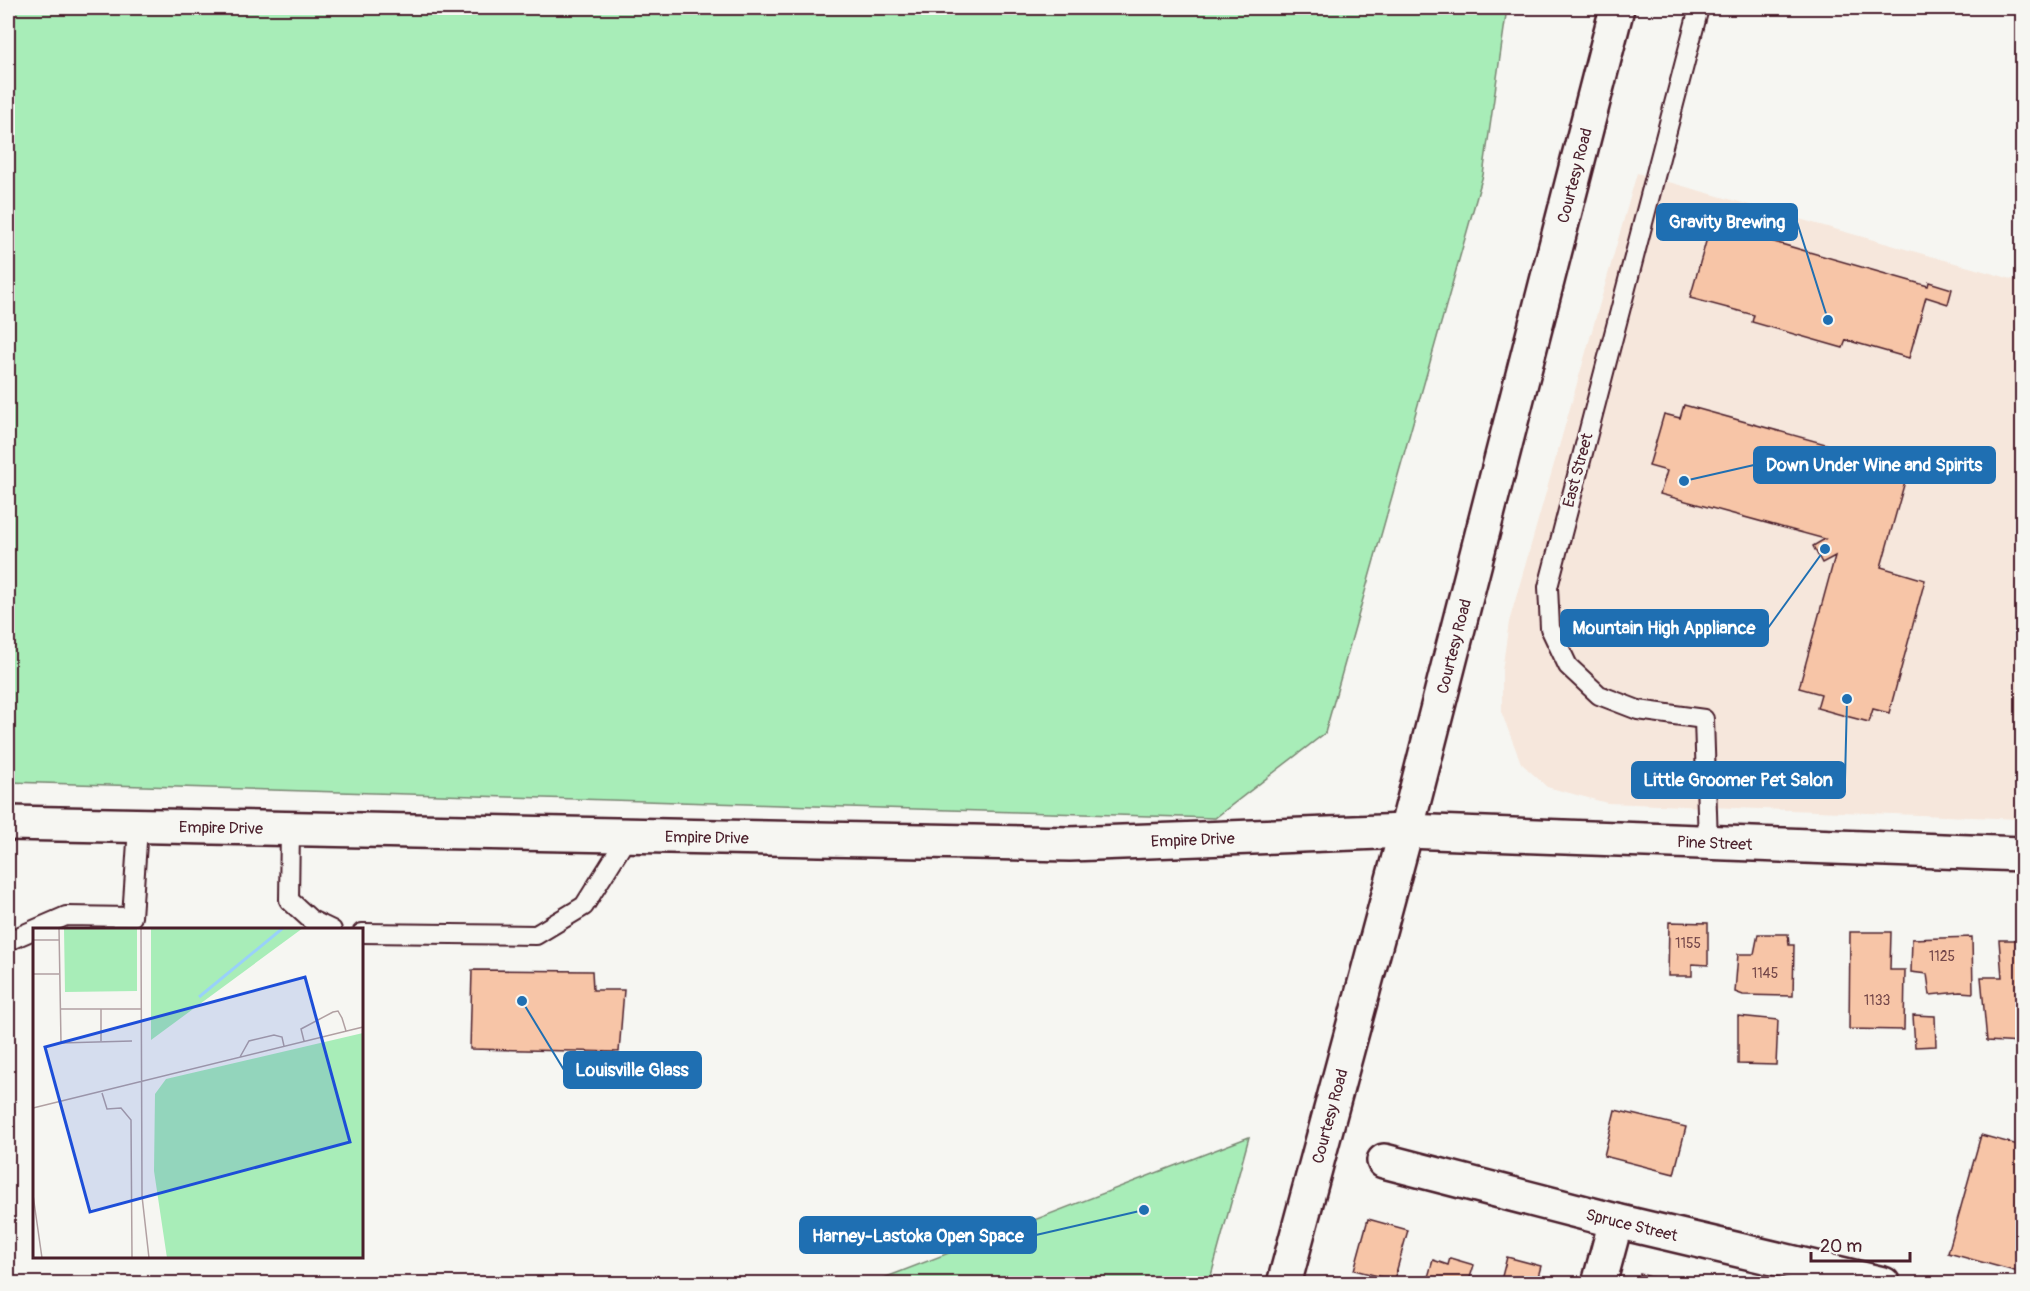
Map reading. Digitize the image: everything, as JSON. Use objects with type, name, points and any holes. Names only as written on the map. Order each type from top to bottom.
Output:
[{"type":"street","name":"Courtesy Road","points":[[1284,1284],[1406,831],[1617,8]]},
{"type":"street","name":"Empire Drive","points":[[8,823],[1070,844],[1406,831]]},
{"type":"street","name":"Pine Street","points":[[1406,831],[2022,854]]},
{"type":"street","name":"Spruce Street","points":[[1384,1161],[1616,1221],[1883,1284]]},
{"type":"street","points":[[1599,1284],[1616,1221]]},
{"type":"lane","name":"East Street","points":[[1699,8],[1548,587],[1550,628],[1568,666],[1599,695],[1638,710],[1704,720],[1708,843]]},
{"type":"lane","points":[[37,928],[66,916],[132,917],[138,826]]},
{"type":"lane","points":[[290,830],[289,900],[311,920],[328,928]]},
{"type":"lane","points":[[363,933],[536,935],[584,906],[628,836]]},
{"type":"lane","points":[[8,940],[33,930]]},
{"type":"shaded area","points":[[1637,173],[2022,282],[2022,819],[1607,803],[1547,787],[1521,763],[1502,714],[1502,671],[1509,622]]},
{"type":"green space","points":[[8,8],[1507,8],[1483,175],[1325,733],[1215,818],[8,782]]},
{"type":"green space","points":[[1249,1137],[1209,1283],[871,1283]]},
{"type":"building","points":[[1711,224],[1928,286],[1929,282],[1952,289],[1948,304],[1926,297],[1909,358],[1846,340],[1843,348],[1752,322],[1754,315],[1690,298]]},
{"type":"building","points":[[1684,405],[1909,467],[1881,567],[1925,580],[1889,713],[1873,709],[1869,722],[1842,715],[1817,708],[1821,694],[1799,688],[1835,556],[1822,563],[1813,546],[1825,539],[1660,494],[1667,471],[1649,466],[1664,414],[1680,418]]},
{"type":"building","points":[[1669,922],[1708,923],[1708,965],[1692,964],[1692,976],[1668,976]]},
{"type":"building","points":[[1850,932],[1891,932],[1890,970],[1905,970],[1904,1030],[1849,1029]]},
{"type":"building","points":[[1758,934],[1788,934],[1789,945],[1794,945],[1793,996],[1743,995],[1735,992],[1738,954],[1754,954]]},
{"type":"building","points":[[1972,937],[1973,993],[1930,995],[1927,974],[1911,972],[1912,939]]},
{"type":"building","points":[[1999,940],[2022,940],[2022,1043],[1987,1041],[1981,977],[2002,977]]},
{"type":"building","points":[[472,970],[592,971],[593,990],[624,990],[619,1052],[470,1049]]},
{"type":"building","points":[[1913,1015],[1935,1016],[1936,1046],[1915,1047]]},
{"type":"building","points":[[1738,1016],[1778,1020],[1776,1065],[1738,1064]]},
{"type":"building","points":[[1615,1110],[1686,1127],[1674,1174],[1604,1156]]},
{"type":"building","points":[[1981,1135],[2022,1146],[2022,1273],[1948,1253]]},
{"type":"building","points":[[1368,1219],[1408,1230],[1394,1280],[1354,1270]]},
{"type":"building","points":[[1507,1257],[1541,1266],[1536,1284],[1500,1284]]},
{"type":"building","points":[[1450,1258],[1474,1265],[1468,1284],[1426,1284],[1433,1260],[1448,1265]]},
{"type":"building","points":[[1640,1274],[1677,1284],[1638,1284]]},
{"type":"place","name":"Gravity Brewing","points":[[1828,320]]},
{"type":"place","name":"Down Under Wine and Spirits","points":[[1684,481]]},
{"type":"place","name":"Mountain High Appliance","points":[[1825,549]]},
{"type":"place","name":"Little Groomer Pet Salon","points":[[1847,699]]},
{"type":"place","name":"Louisville Glass","points":[[522,1001]]},
{"type":"place","name":"Harney-Lastoka Open Space","points":[[1144,1210]]}]
